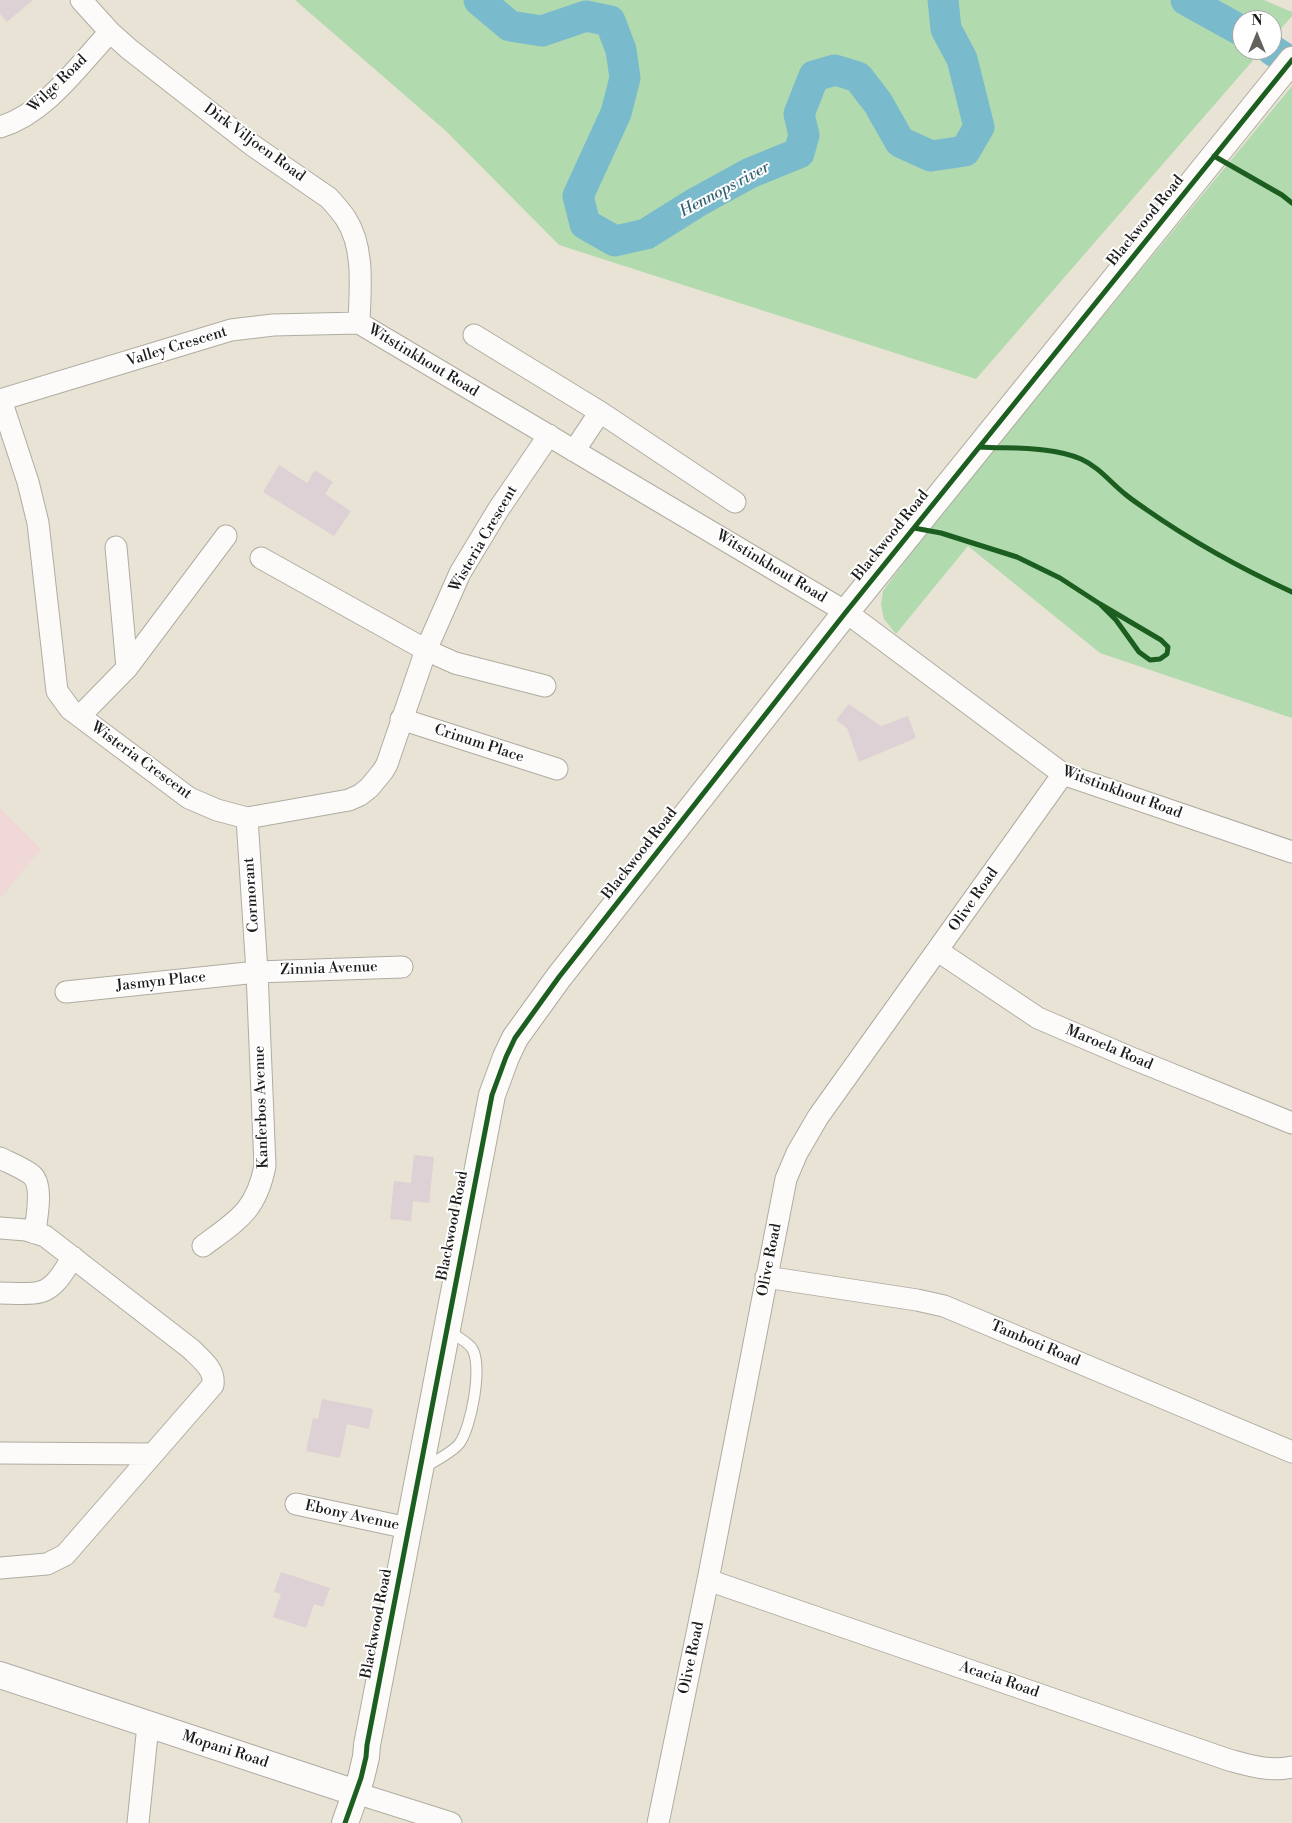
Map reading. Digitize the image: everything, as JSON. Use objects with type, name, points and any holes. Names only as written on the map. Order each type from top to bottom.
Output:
[{"type":"street","name":"Dirk Viljoen Road","points":[[81,0],[110,32],[252,145],[328,198],[338,209],[347,220],[355,241],[361,285],[359,323]]},
{"type":"street","name":"Wilge Road","points":[[0,127],[17,120],[40,105],[110,32]]},
{"type":"street","name":"Blackwood Road","points":[[345,1823],[358,1756],[367,1745],[492,1095],[514,1038],[558,977],[846,612],[1292,60]]},
{"type":"street","name":"Valley Crescent","points":[[0,400],[231,330],[273,324],[359,323]]},
{"type":"street","name":"Witstinkhout Road","points":[[359,323],[846,612],[1063,774],[1292,852]]},
{"type":"street","points":[[474,334],[600,412],[735,502]]},
{"type":"street","name":"Wisteria Crescent","points":[[0,400],[28,482],[36,513],[57,691],[70,708],[189,798],[217,810],[247,818],[350,800],[369,788],[383,772],[426,650],[460,573],[498,510],[549,435]]},
{"type":"street","points":[[574,451],[600,412]]},
{"type":"street","points":[[80,716],[127,668],[226,536]]},
{"type":"street","points":[[116,548],[127,668]]},
{"type":"street","points":[[262,558],[426,650],[455,662],[545,686]]},
{"type":"street","name":"Crinum Place","points":[[401,719],[557,769]]},
{"type":"street","name":"Olive Road","points":[[658,1823],[708,1580],[786,1179],[797,1153],[818,1117],[1063,774]]},
{"type":"street","name":"Cormorant","points":[[247,818],[257,972]]},
{"type":"street","name":"Maroela Road","points":[[938,951],[1038,1018],[1292,1123]]},
{"type":"street","name":"Zinnia Avenue","points":[[257,972],[402,966]]},
{"type":"street","name":"Jasmyn Place","points":[[66,992],[257,972]]},
{"type":"street","name":"Kanferbos Avenue","points":[[203,1246],[238,1221],[246,1212],[258,1194],[266,1166],[257,972]]},
{"type":"street","points":[[0,1158],[32,1175],[37,1183],[39,1197],[35,1233]]},
{"type":"street","points":[[0,1228],[26,1230],[45,1236],[192,1349],[208,1366],[214,1377],[214,1385],[65,1555],[47,1564],[0,1568]]},
{"type":"street","points":[[0,1293],[40,1292],[58,1279],[72,1257]]},
{"type":"street","name":"Tamboti Road","points":[[766,1277],[917,1300],[944,1306],[1292,1452]]},
{"type":"street","points":[[0,1452],[153,1454]]},
{"type":"street","name":"Ebony Avenue","points":[[296,1504],[408,1528]]},
{"type":"street","name":"Acacia Road","points":[[708,1580],[1229,1760],[1257,1768],[1283,1769],[1292,1767]]},
{"type":"street","name":"Mopani Road","points":[[0,1675],[451,1823]]},
{"type":"street","points":[[138,1823],[148,1725]]},
{"type":"street","name":"Blackwood Road","points":[[330,1823],[350,1791]]},
{"type":"lane","points":[[420,1469],[458,1444],[464,1435],[469,1421],[477,1368],[474,1355],[471,1347],[446,1329]]},
{"type":"shaded area","points":[[0,808],[41,849],[0,899]]},
{"type":"green space","points":[[295,0],[1264,0],[1292,12],[1292,16],[1282,28],[1282,10],[1232,10],[1232,60],[1253,60],[976,379],[559,245],[446,131]]},
{"type":"green space","points":[[1292,86],[1292,718],[1100,653],[968,546],[896,634],[884,619],[881,605],[883,591],[936,519]]},
{"type":"building","points":[[0,0],[33,0],[7,22],[0,14]]},
{"type":"building","points":[[279,465],[307,483],[315,470],[333,482],[325,494],[351,511],[334,536],[263,492]]},
{"type":"building","points":[[849,704],[881,726],[908,716],[916,738],[859,762],[847,728],[836,720]]},
{"type":"building","points":[[414,1155],[434,1157],[429,1203],[413,1201],[411,1221],[390,1219],[394,1181],[411,1183]]},
{"type":"building","points":[[322,1399],[373,1409],[369,1429],[347,1424],[340,1458],[306,1451],[313,1418],[318,1419]]},
{"type":"building","points":[[281,1572],[330,1588],[323,1607],[314,1604],[306,1628],[273,1617],[281,1594],[274,1592]]},
{"type":"waterway","name":"Hennops river","points":[[479,0],[510,26],[542,31],[586,16],[610,21],[621,50],[625,78],[616,113],[578,196],[585,224],[615,241],[646,234],[697,202],[750,173],[799,153],[804,135],[799,114],[814,76],[835,70],[858,77],[878,103],[900,142],[931,156],[965,151],[979,127],[962,59],[946,29],[943,0]]},
{"type":"waterway","name":"Hennops river","points":[[1186,0],[1232,25]]},
{"type":"waterway","name":"Hennops river","points":[[1282,56],[1292,63]]},
{"type":"cycle path","points":[[345,1823],[361,1778],[366,1757],[492,1095],[515,1038],[559,977],[846,612],[1292,60]]},
{"type":"cycle path","points":[[1214,156],[1282,195],[1292,203]]},
{"type":"cycle path","points":[[980,447],[1044,450],[1081,459],[1164,522],[1236,564],[1292,592]]},
{"type":"cycle path","points":[[914,528],[941,533],[1017,557],[1060,578],[1161,640],[1168,647],[1167,654],[1160,659],[1150,660],[1139,652],[1116,620],[1100,604]]}]
